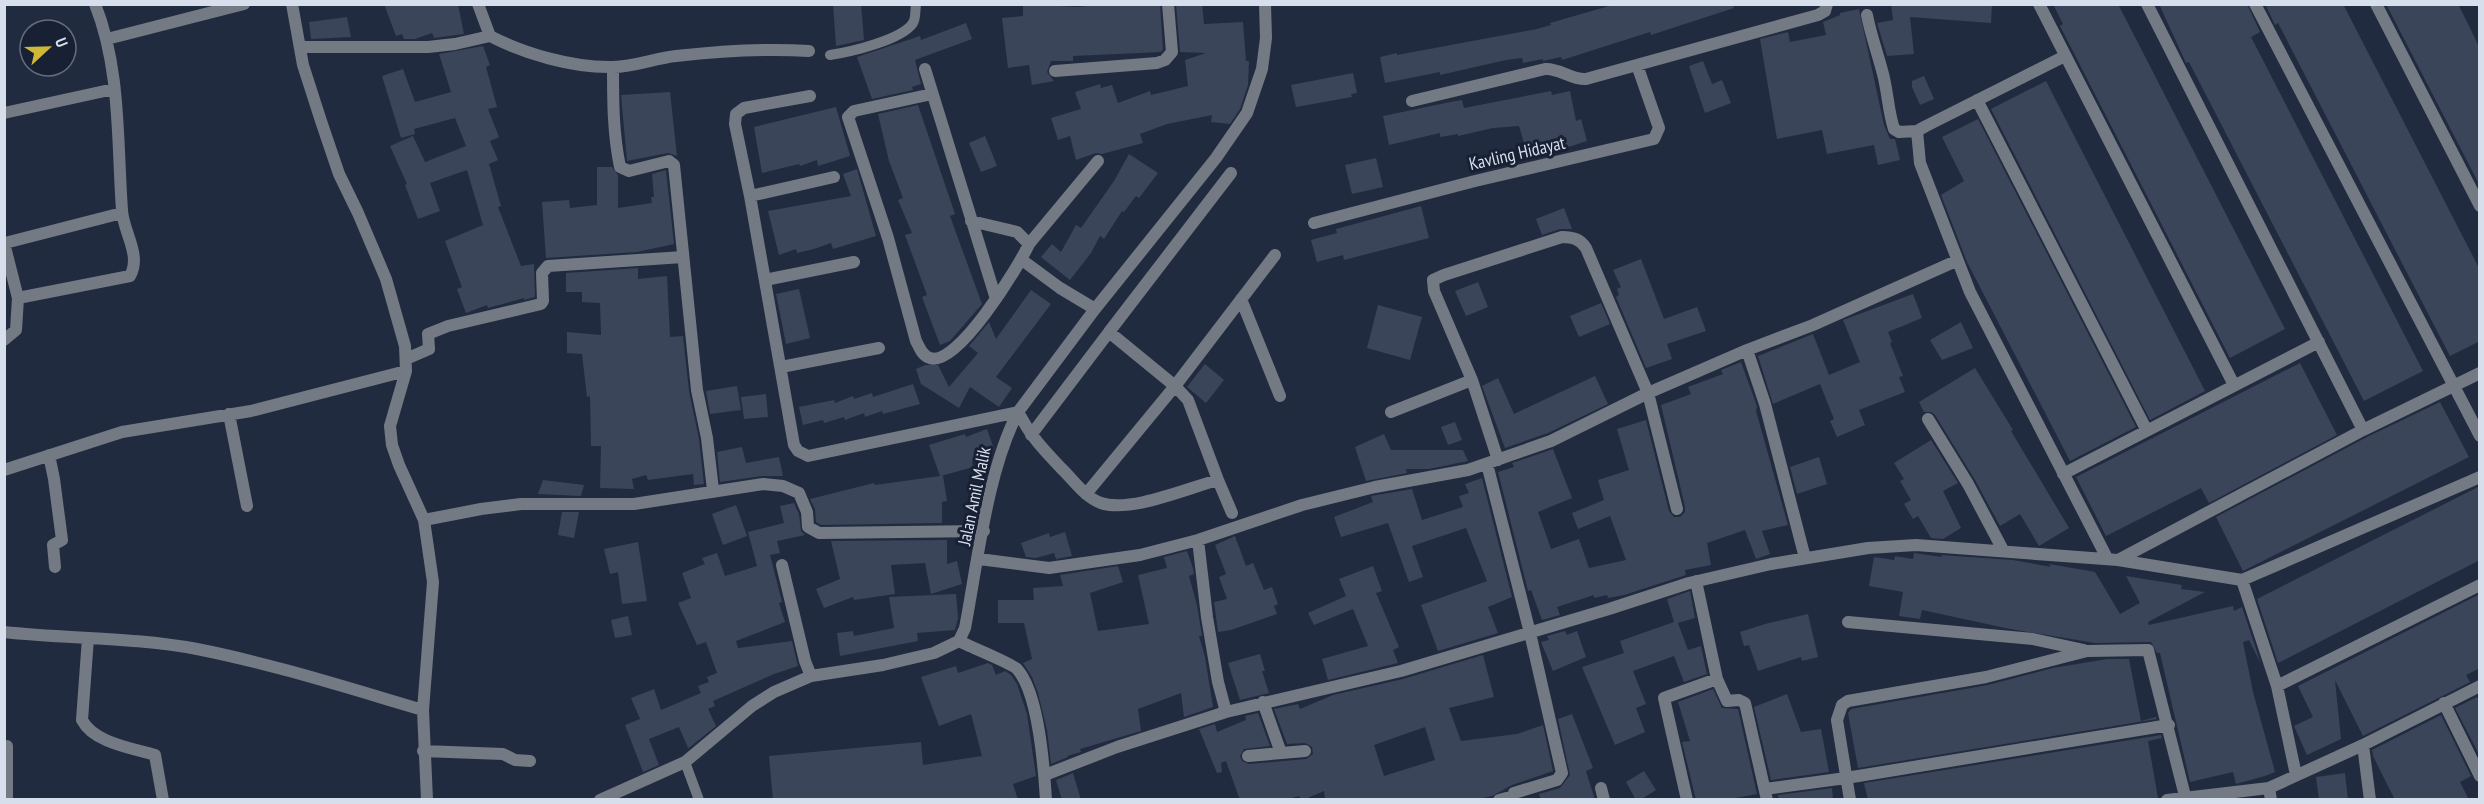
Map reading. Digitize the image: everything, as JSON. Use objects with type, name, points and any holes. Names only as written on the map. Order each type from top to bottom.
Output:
[{"type":"street","points":[[18,298],[130,276],[135,260],[122,213],[114,89],[107,39],[95,4]]},
{"type":"street","points":[[107,39],[244,4]]},
{"type":"street","points":[[292,4],[307,76],[339,174],[386,279],[405,346],[406,365],[390,426],[392,445],[424,520],[433,582],[423,710],[423,751],[428,800]]},
{"type":"street","points":[[478,4],[490,36]]},
{"type":"street","points":[[1055,71],[1157,63],[1165,60],[1172,52],[1168,4]]},
{"type":"street","name":"Jalan Amil Malik","points":[[958,641],[965,628],[998,457],[1018,412],[1095,309],[1216,158],[1247,113],[1262,69],[1266,38],[1265,4]]},
{"type":"street","points":[[1412,101],[1545,69],[1554,69],[1580,80],[1818,15],[1825,11],[1827,4]]},
{"type":"street","points":[[2039,4],[2234,385]]},
{"type":"street","points":[[2147,4],[2363,430]]},
{"type":"street","points":[[2255,4],[2480,436]]},
{"type":"street","points":[[2376,4],[2480,206]]},
{"type":"street","points":[[1867,15],[1883,75],[1890,116],[1894,129],[1899,132],[1917,131],[2065,56]]},
{"type":"street","points":[[300,47],[429,47],[490,36],[526,53],[571,62],[614,67],[675,56],[772,49],[809,51]]},
{"type":"street","name":"Kavling Hidayat","points":[[1314,223],[1475,181],[1654,139],[1659,129],[1638,65]]},
{"type":"street","points":[[614,67],[612,112],[620,167],[629,171],[672,163],[697,390],[713,490]]},
{"type":"street","points":[[925,69],[996,299]]},
{"type":"street","points":[[4,113],[114,89]]},
{"type":"street","points":[[932,94],[854,111],[848,117],[888,238],[916,341],[923,354],[932,359],[942,358],[953,352],[996,299],[1022,260],[1029,244],[1098,161]]},
{"type":"street","points":[[810,96],[744,108],[736,114],[735,124],[794,445],[803,455],[1018,412],[1031,435],[1086,494],[1101,503],[1118,506],[1141,502],[1218,480]]},
{"type":"street","points":[[1977,100],[2146,429]]},
{"type":"street","points":[[1917,131],[1920,163],[1956,261],[2062,474],[2113,559]]},
{"type":"street","points":[[1031,435],[1231,174]]},
{"type":"street","points":[[750,196],[834,177]]},
{"type":"street","points":[[4,340],[16,330],[18,298],[5,243],[122,213]]},
{"type":"street","points":[[971,221],[1017,232],[1029,244]]},
{"type":"street","points":[[1499,800],[1514,798],[1514,793],[1557,780],[1562,773],[1472,380],[1434,291],[1433,280],[1562,237],[1578,240],[1586,249],[1648,393],[1677,508]]},
{"type":"street","points":[[1086,494],[1174,386],[1275,255]]},
{"type":"street","points":[[4,470],[122,432],[251,411],[406,365],[429,349],[428,334],[448,326],[541,304],[543,301],[542,273],[548,266],[683,257]]},
{"type":"street","points":[[1022,260],[1060,288],[1095,309]]},
{"type":"street","points":[[978,559],[1049,568],[1140,555],[1198,540],[1302,505],[1375,487],[1468,470],[1583,427],[1648,393],[1747,350],[1813,325],[1956,261]]},
{"type":"street","points":[[765,280],[854,262]]},
{"type":"street","points":[[1241,299],[1280,396]]},
{"type":"street","points":[[1109,332],[1188,400],[1232,513]]},
{"type":"street","points":[[2062,474],[2319,342]]},
{"type":"street","points":[[781,367],[879,348]]},
{"type":"street","points":[[1747,350],[1768,415],[1805,558]]},
{"type":"street","points":[[2113,559],[2363,430],[2480,373]]},
{"type":"street","points":[[1391,412],[1472,380]]},
{"type":"street","points":[[229,414],[247,506]]},
{"type":"street","points":[[1928,419],[1968,484],[2003,550]]},
{"type":"street","points":[[48,455],[54,479],[62,540],[53,545],[55,567]]},
{"type":"street","points":[[1045,775],[1117,747],[1226,712],[1401,671],[1696,581],[1805,558],[1868,548],[1916,545],[2113,559],[2242,580],[2480,477]]},
{"type":"street","points":[[424,520],[521,504],[634,504],[763,484],[783,486],[799,493],[807,512],[808,527],[819,533],[984,531]]},
{"type":"street","points":[[1198,540],[1207,617],[1218,682],[1226,712]]},
{"type":"street","points":[[782,565],[811,676]]},
{"type":"street","points":[[2242,580],[2277,686],[2296,775]]},
{"type":"street","points":[[1696,581],[1717,679],[1727,701],[1738,700],[1745,703],[1766,794],[1846,778],[2169,725]]},
{"type":"street","points":[[2277,686],[2480,585]]},
{"type":"street","points":[[1848,622],[2033,639],[2087,651],[2148,650],[2186,796]]},
{"type":"street","points":[[4,632],[150,642],[196,649],[273,667],[423,710]]},
{"type":"street","points":[[88,638],[82,720],[95,736],[155,755],[163,800]]},
{"type":"street","points":[[600,800],[686,762],[752,706],[774,692],[811,676],[905,661],[934,653],[958,641],[1017,668],[1030,695],[1039,727],[1046,800]]},
{"type":"street","points":[[1850,800],[1837,720],[1842,705],[1848,701],[1986,677],[2087,651]]},
{"type":"street","points":[[1688,800],[1664,698],[1717,679]]},
{"type":"street","points":[[2167,800],[2186,796],[2270,794],[2296,775],[2364,745],[2480,686]]},
{"type":"street","points":[[1263,702],[1281,753]]},
{"type":"street","points":[[2444,704],[2480,776]]},
{"type":"street","points":[[2364,745],[2370,800]]},
{"type":"street","points":[[7,746],[7,800]]},
{"type":"street","points":[[423,751],[503,754],[515,760],[530,761]]},
{"type":"street","points":[[1248,756],[1305,752]]},
{"type":"street","points":[[2367,780],[2380,800]]},
{"type":"lane","points":[[830,55],[860,50],[908,29],[915,19],[916,4]]},
{"type":"lane","points":[[686,762],[699,800]]},
{"type":"building","points":[[384,4],[458,4],[464,34],[434,38],[432,33],[415,39],[404,39],[402,34],[396,36]]},
{"type":"building","points":[[833,4],[861,4],[864,40],[836,46]]},
{"type":"building","points":[[1023,4],[1078,7],[1108,4],[1160,4],[1163,49],[1161,52],[1073,56],[1073,61],[1051,61],[1047,72],[1054,81],[1032,85],[1029,65],[1008,68],[1002,18],[1023,16]]},
{"type":"building","points":[[1176,4],[1202,4],[1204,24],[1243,22],[1246,61],[1249,61],[1248,85],[1240,109],[1230,124],[1211,122],[1212,115],[1167,124],[1140,134],[1143,143],[1102,154],[1096,153],[1076,160],[1070,136],[1058,140],[1051,118],[1081,109],[1075,92],[1100,84],[1101,88],[1112,85],[1118,103],[1150,91],[1151,95],[1188,86],[1185,60],[1206,53],[1180,52]]},
{"type":"building","points":[[1616,4],[1733,4],[1734,8],[1651,35],[1650,32],[1562,60],[1561,57],[1523,63],[1522,58],[1506,60],[1440,75],[1440,72],[1385,83],[1380,57],[1537,29]]},
{"type":"building","points":[[1891,4],[1992,4],[1991,23],[1910,17],[1914,54],[1887,56],[1877,23],[1893,20]]},
{"type":"building","points":[[2053,4],[2118,4],[2285,329],[2230,358],[2060,26],[2063,24]]},
{"type":"building","points":[[2159,4],[2247,4],[2260,32],[2251,37],[2423,371],[2364,401],[2189,62],[2186,63]]},
{"type":"building","points":[[2265,4],[2343,4],[2480,270],[2480,341],[2450,356],[2278,23],[2275,25]]},
{"type":"building","points":[[2386,4],[2458,4],[2480,49],[2480,186]]},
{"type":"building","points":[[1859,9],[1884,125],[1890,139],[1895,139],[1900,160],[1878,165],[1874,145],[1827,154],[1822,130],[1777,139],[1760,39],[1788,32],[1790,42],[1826,35],[1823,22],[1840,13]]},
{"type":"building","points":[[347,17],[351,37],[311,39],[309,22]]},
{"type":"building","points":[[966,23],[972,39],[915,60],[921,84],[912,87],[913,90],[872,99],[857,57],[920,36],[921,40]]},
{"type":"building","points":[[483,46],[490,65],[486,67],[497,107],[488,109],[499,137],[490,141],[498,160],[489,164],[501,206],[498,207],[521,266],[534,264],[535,297],[488,308],[487,305],[466,313],[457,289],[462,287],[445,241],[483,225],[467,170],[430,183],[440,211],[418,219],[405,185],[407,184],[390,146],[413,136],[425,162],[466,146],[455,118],[414,129],[415,134],[401,138],[382,76],[403,69],[415,102],[451,92],[439,54]]},
{"type":"building","points":[[1703,61],[1712,84],[1722,80],[1731,103],[1705,113],[1689,66]]},
{"type":"building","points":[[1353,73],[1357,93],[1351,94],[1352,97],[1296,107],[1291,85]]},
{"type":"building","points":[[1924,76],[1934,99],[1920,105],[1912,87],[1912,81]]},
{"type":"building","points":[[2046,81],[2205,391],[2150,420],[1991,109]]},
{"type":"building","points":[[1551,91],[1552,95],[1570,91],[1576,121],[1581,119],[1587,141],[1529,160],[1519,126],[1493,128],[1458,136],[1458,134],[1440,137],[1440,133],[1389,145],[1383,116],[1462,100],[1464,108]]},
{"type":"building","points":[[670,92],[677,156],[668,153],[627,161],[621,95]]},
{"type":"building","points":[[918,105],[955,214],[950,216],[982,304],[950,341],[940,345],[922,297],[927,295],[905,235],[912,233],[898,200],[903,198],[889,161],[878,114]]},
{"type":"building","points":[[836,107],[850,156],[818,166],[817,160],[800,166],[799,164],[762,173],[754,127]]},
{"type":"building","points":[[1978,119],[2136,427],[2070,461],[1967,262],[1941,195],[1964,181],[1942,137]]},
{"type":"building","points":[[985,136],[997,166],[981,172],[969,143]]},
{"type":"building","points":[[1129,154],[1158,173],[1139,198],[1136,196],[1124,212],[1122,211],[1104,239],[1100,236],[1091,253],[1070,280],[1041,257],[1052,244],[1061,252],[1076,225],[1081,228],[1114,181]]},
{"type":"building","points":[[1376,158],[1383,187],[1352,194],[1345,165]]},
{"type":"building","points":[[597,167],[612,167],[618,175],[618,208],[652,203],[651,197],[654,197],[652,174],[666,170],[674,244],[637,252],[546,258],[542,202],[569,200],[570,208],[597,205]]},
{"type":"building","points":[[857,169],[876,236],[833,249],[831,243],[797,253],[796,249],[779,255],[768,211],[851,196],[843,174]]},
{"type":"building","points":[[1421,206],[1429,238],[1344,260],[1343,255],[1317,262],[1311,240],[1337,233],[1336,229]]},
{"type":"building","points":[[1564,208],[1572,229],[1560,229],[1542,235],[1536,219]]},
{"type":"building","points":[[1641,259],[1664,319],[1697,307],[1706,331],[1667,344],[1672,359],[1646,368],[1616,297],[1619,295],[1617,289],[1621,287],[1613,270]]},
{"type":"building","points":[[638,268],[638,279],[667,276],[670,337],[683,336],[704,484],[694,485],[693,474],[648,480],[646,475],[632,479],[634,489],[600,488],[601,446],[591,446],[590,396],[587,397],[582,354],[567,353],[567,332],[601,335],[600,303],[582,302],[582,292],[566,292],[566,273]]},
{"type":"building","points":[[1478,282],[1488,307],[1466,316],[1455,291]]},
{"type":"building","points":[[799,289],[810,338],[786,344],[776,294]]},
{"type":"building","points":[[1031,290],[1051,304],[996,377],[1012,388],[999,407],[970,387],[959,408],[921,384],[916,369],[925,365],[938,365],[949,387],[978,353],[969,346],[989,322],[996,339]]},
{"type":"building","points":[[1913,294],[1922,318],[1888,332],[1903,376],[1899,377],[1905,392],[1859,410],[1865,425],[1837,437],[1830,421],[1834,419],[1820,384],[1773,404],[1758,356],[1813,334],[1829,375],[1860,362],[1843,320]]},
{"type":"building","points":[[1601,303],[1610,324],[1579,337],[1570,316]]},
{"type":"building","points":[[1378,305],[1422,317],[1410,360],[1367,348]]},
{"type":"building","points":[[1961,322],[1973,348],[1942,360],[1930,340]]},
{"type":"building","points":[[1741,362],[1757,406],[1756,411],[1788,525],[1762,531],[1770,554],[1756,559],[1745,530],[1707,543],[1711,565],[1685,570],[1686,575],[1624,595],[1594,598],[1594,595],[1557,607],[1560,615],[1542,620],[1531,590],[1528,591],[1498,472],[1514,467],[1512,463],[1553,449],[1572,498],[1538,512],[1551,549],[1579,539],[1589,568],[1626,560],[1610,516],[1578,529],[1572,513],[1604,500],[1598,480],[1629,470],[1617,429],[1646,420],[1669,511],[1674,517],[1680,517],[1685,512],[1685,507],[1661,405],[1691,394],[1688,387],[1723,374],[1721,370]]},
{"type":"building","points":[[2300,363],[2337,435],[2209,503],[2201,488],[2106,536],[2076,477]]},
{"type":"building","points":[[1205,364],[1224,380],[1206,403],[1187,387]]},
{"type":"building","points":[[1975,368],[2069,528],[2039,546],[2020,514],[2000,526],[1935,415],[1931,412],[1924,412],[1919,402]]},
{"type":"building","points":[[1595,376],[1608,404],[1548,433],[1505,448],[1482,386],[1498,378],[1514,414]]},
{"type":"building","points":[[913,384],[920,404],[883,414],[882,411],[865,417],[864,413],[845,420],[844,417],[824,423],[823,420],[803,425],[799,407],[834,400],[835,403],[853,396],[854,399],[872,393],[873,397]]},
{"type":"building","points":[[737,386],[741,410],[710,414],[706,391]]},
{"type":"building","points":[[766,394],[768,417],[744,419],[741,397]]},
{"type":"building","points":[[2440,402],[2469,457],[2243,571],[2216,517],[2367,437]]},
{"type":"building","points":[[1455,422],[1462,440],[1448,445],[1441,427]]},
{"type":"building","points":[[987,429],[994,449],[992,454],[972,462],[973,467],[941,476],[943,476],[947,501],[942,502],[942,523],[821,525],[816,522],[815,509],[810,499],[874,483],[875,485],[940,476],[929,445],[965,434],[966,437]]},
{"type":"building","points":[[1384,434],[1391,450],[1463,450],[1468,461],[1429,469],[1406,469],[1407,473],[1366,481],[1355,447]]},
{"type":"building","points":[[1931,440],[1958,483],[1943,491],[1961,528],[1943,539],[1931,538],[1918,516],[1913,519],[1904,504],[1911,500],[1900,481],[1904,479],[1894,463]]},
{"type":"building","points":[[742,447],[746,463],[779,457],[783,476],[762,476],[720,482],[717,452]]},
{"type":"building","points":[[1819,457],[1827,484],[1797,494],[1790,467]]},
{"type":"building","points":[[1482,478],[1512,597],[1488,607],[1498,633],[1438,651],[1421,605],[1487,581],[1466,528],[1412,546],[1423,577],[1409,582],[1388,523],[1341,537],[1334,517],[1373,502],[1371,496],[1412,489],[1422,520],[1463,507],[1459,496],[1469,493],[1465,484]]},
{"type":"building","points":[[543,480],[584,485],[581,496],[538,494]]},
{"type":"building","points":[[2480,486],[2480,560],[2278,663],[2257,599]]},
{"type":"building","points":[[794,503],[799,514],[801,531],[805,535],[777,541],[780,553],[770,555],[785,622],[736,641],[738,648],[792,641],[798,666],[713,701],[715,706],[708,709],[716,726],[688,748],[679,727],[649,739],[659,765],[643,772],[625,725],[640,719],[631,698],[654,689],[661,710],[701,693],[698,686],[709,682],[707,677],[717,673],[706,642],[697,645],[678,603],[691,598],[682,573],[705,564],[702,558],[717,553],[725,576],[757,566],[748,532],[784,523],[780,506]]},
{"type":"building","points":[[736,505],[747,536],[723,545],[712,514]]},
{"type":"building","points":[[562,512],[579,512],[574,538],[558,535]]},
{"type":"building","points":[[1065,532],[1072,556],[1056,559],[1054,553],[1036,558],[1026,557],[1021,543],[1049,533],[1050,537]]},
{"type":"building","points":[[1235,536],[1246,566],[1253,563],[1264,590],[1272,587],[1278,604],[1274,606],[1277,614],[1231,630],[1218,632],[1214,602],[1227,599],[1219,577],[1226,574],[1215,545]]},
{"type":"building","points":[[947,540],[947,564],[957,561],[962,584],[931,594],[925,563],[891,565],[895,594],[854,600],[853,597],[824,608],[816,589],[840,579],[831,541]]},
{"type":"building","points":[[638,542],[647,601],[622,604],[618,572],[610,574],[604,549]]},
{"type":"building","points":[[1187,551],[1194,574],[1189,576],[1197,605],[1202,636],[1199,636],[1205,657],[1213,707],[1184,717],[1181,693],[1138,709],[1141,731],[1080,749],[1081,752],[1051,764],[1047,730],[1038,693],[1023,663],[1032,659],[1024,623],[998,623],[998,600],[1034,600],[1033,588],[1063,586],[1060,575],[1118,566],[1123,582],[1090,593],[1098,631],[1149,624],[1138,575],[1167,568],[1164,557]]},
{"type":"building","points":[[1914,553],[1942,557],[1941,555],[2013,560],[2095,572],[2120,614],[2140,603],[2126,576],[2182,585],[2181,589],[2205,592],[2148,622],[2149,625],[2233,606],[2234,611],[2242,607],[2261,664],[2249,640],[2243,642],[2253,692],[2275,772],[2236,784],[2233,772],[2190,782],[2160,653],[2157,653],[2151,642],[2095,643],[2010,629],[1922,610],[1920,619],[1899,616],[1903,592],[1869,586],[1874,557],[1894,560],[1895,556],[1913,559]]},
{"type":"building","points":[[1373,566],[1382,591],[1376,593],[1399,647],[1393,650],[1398,663],[1328,680],[1322,659],[1368,646],[1353,609],[1314,625],[1308,613],[1346,596],[1339,579]]},
{"type":"building","points":[[1690,591],[1695,618],[1678,623],[1688,650],[1701,646],[1707,674],[1684,682],[1674,656],[1633,671],[1646,704],[1636,708],[1645,732],[1615,745],[1582,667],[1624,653],[1620,641],[1674,622],[1667,599]]},
{"type":"building","points":[[956,594],[958,618],[955,630],[917,633],[918,641],[840,656],[837,633],[853,631],[854,636],[894,628],[889,597]]},
{"type":"building","points":[[2480,594],[2480,668],[2466,675],[2470,682],[2363,736],[2335,680],[2341,739],[2307,755],[2294,726],[2313,717],[2298,686]]},
{"type":"building","points":[[1808,614],[1818,657],[1802,661],[1801,657],[1758,671],[1749,645],[1744,646],[1740,632]]},
{"type":"building","points":[[628,616],[632,635],[615,638],[611,620]]},
{"type":"building","points":[[1565,631],[1567,635],[1577,631],[1586,657],[1553,671],[1541,642],[1549,640],[1547,636]]},
{"type":"building","points":[[1260,654],[1265,671],[1262,671],[1269,693],[1240,700],[1228,663]]},
{"type":"building","points":[[1483,655],[1494,697],[1449,708],[1461,741],[1517,734],[1543,725],[1553,771],[1512,785],[1492,796],[1474,800],[1325,800],[1324,791],[1303,800],[1299,796],[1285,800],[1240,800],[1226,761],[1221,763],[1222,772],[1217,773],[1199,729],[1215,724],[1217,732],[1246,720],[1245,716],[1258,713],[1270,746],[1244,749],[1240,756],[1242,761],[1249,764],[1306,759],[1313,754],[1312,747],[1305,743],[1287,744],[1274,709],[1298,704],[1300,709],[1333,695],[1403,679]],"holes":[[[1425,727],[1435,760],[1384,776],[1374,745]]]},
{"type":"building","points":[[2107,659],[2129,659],[2141,721],[2156,717],[2157,719],[1858,768],[1848,713],[1851,709],[1988,685],[2053,668]]},
{"type":"building","points":[[988,663],[992,665],[996,675],[1005,671],[1011,675],[1017,684],[1027,714],[1036,776],[1013,784],[1018,800],[773,800],[769,756],[921,742],[923,765],[982,756],[971,714],[939,726],[921,677],[956,666],[958,673]]},
{"type":"building","points":[[1713,689],[1722,708],[1738,709],[1757,794],[1725,800],[1696,800],[1682,742],[1690,741],[1678,702]]},
{"type":"building","points":[[1787,694],[1801,732],[1821,729],[1829,772],[1771,780],[1754,707]]},
{"type":"building","points":[[2477,697],[2480,702],[2480,756],[2455,708]]},
{"type":"building","points":[[1572,714],[1593,768],[1586,771],[1595,800],[1541,800],[1539,794],[1560,788],[1570,775],[1558,719]]},
{"type":"building","points":[[2441,715],[2471,776],[2460,782],[2469,800],[2395,800],[2372,750]]},
{"type":"building","points":[[2161,735],[2162,738],[2148,741],[2158,798],[2148,800],[1868,800],[1864,783]]},
{"type":"building","points":[[1644,771],[1656,790],[1636,800],[1626,782]]},
{"type":"building","points":[[1073,773],[1081,800],[1062,800],[1056,780]]},
{"type":"building","points":[[2345,773],[2348,800],[2319,800],[2316,777]]},
{"type":"building","points":[[1832,788],[1833,800],[1779,800],[1778,795]]}]
